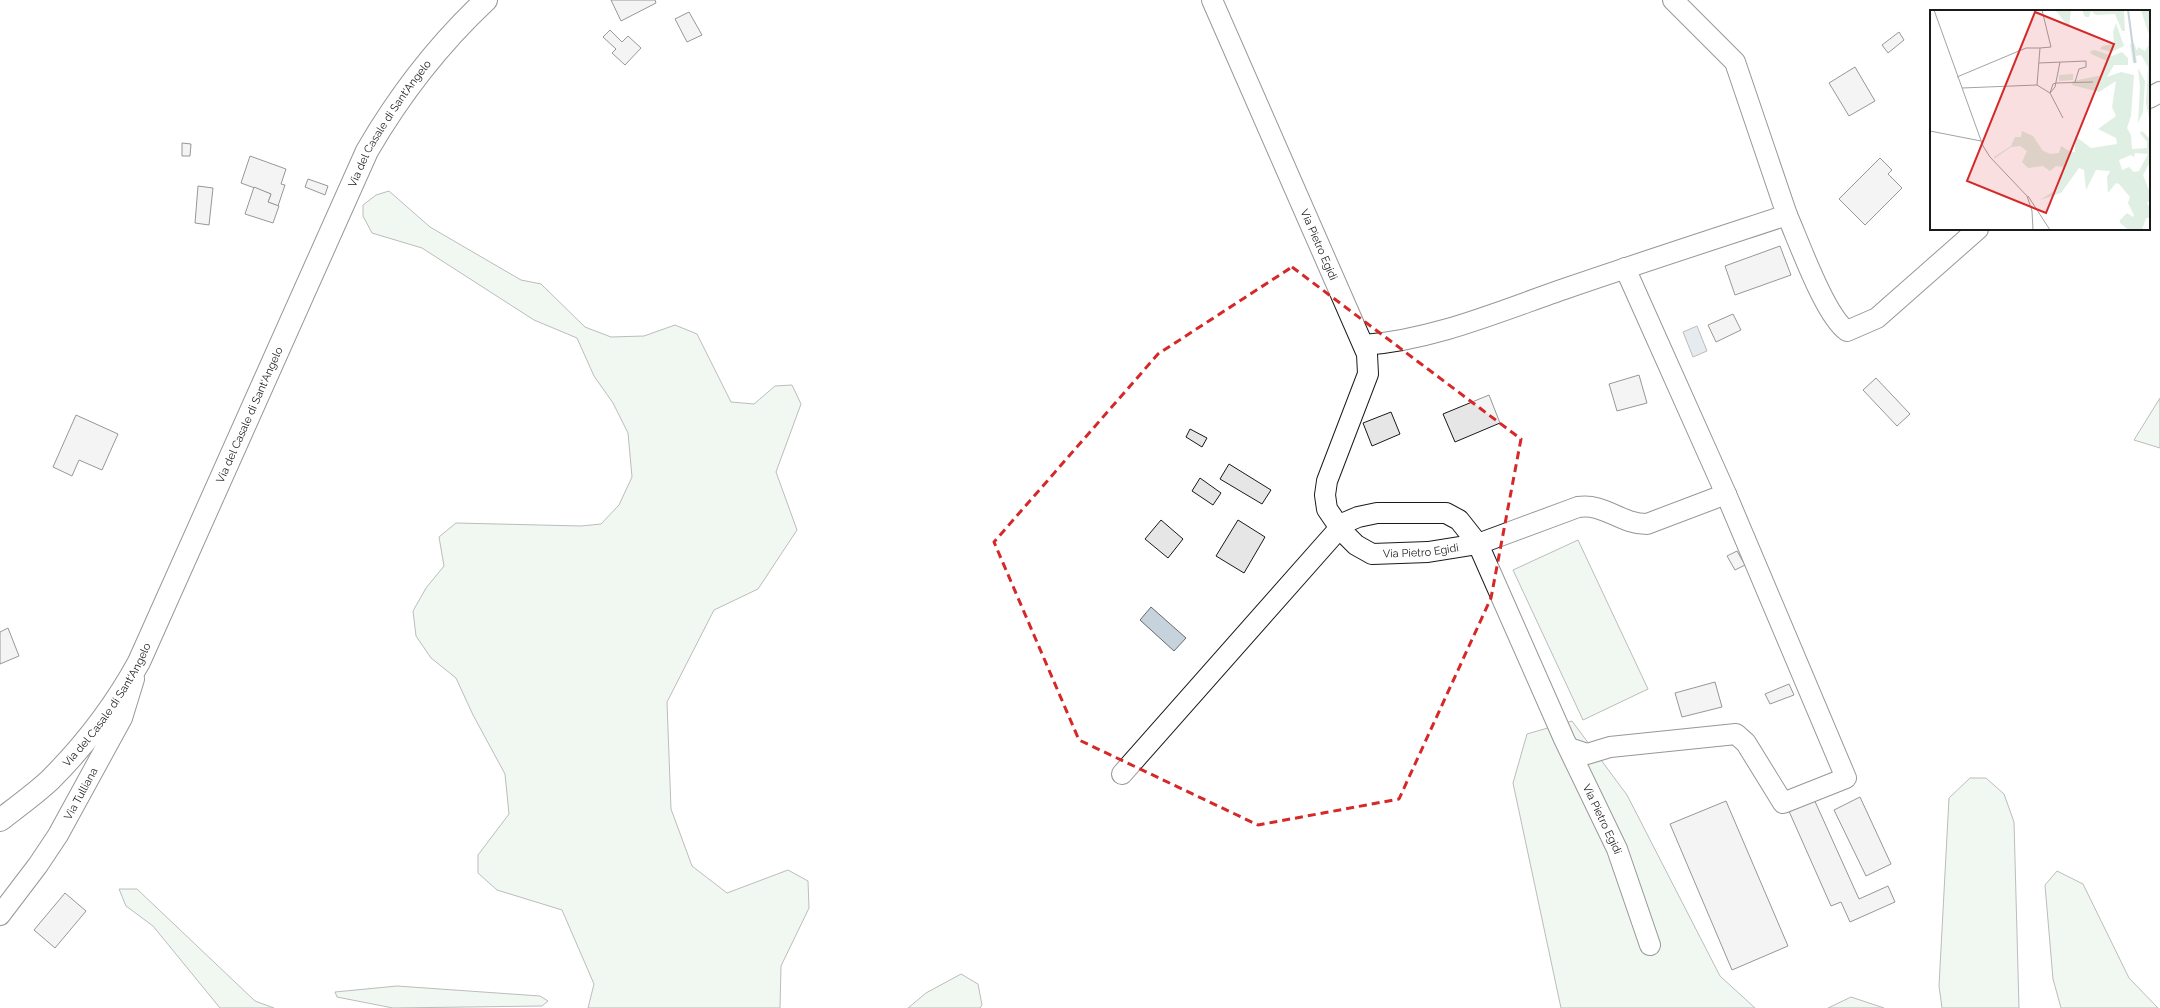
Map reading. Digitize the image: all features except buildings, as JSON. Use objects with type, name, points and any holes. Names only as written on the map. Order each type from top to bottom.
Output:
[{"type":"main road","name":"Via del Casale di Sant'Angelo","points":[[0,820],[49,781],[79,749],[100,724],[139,662],[367,151],[392,108],[433,55],[486,0]]},
{"type":"street","name":"Via Pietro Egidi","points":[[1212,0],[1364,345],[1368,363],[1368,374],[1325,488],[1327,509],[1356,545],[1364,550],[1377,554],[1428,552],[1478,544],[1569,748],[1617,849],[1650,946]]},
{"type":"street","points":[[1672,0],[1735,62],[1788,215],[1825,303],[1838,325],[1847,331],[1877,318],[1977,230]]},
{"type":"street","points":[[2150,97],[2160,92]]},
{"type":"street","points":[[1364,345],[1396,342],[1448,329],[1625,268],[1788,215]]},
{"type":"street","points":[[1569,748],[1587,754],[1610,747],[1736,734],[1746,743],[1783,803],[1846,778],[1726,494],[1625,268]]},
{"type":"street","points":[[1122,774],[1340,527],[1358,517],[1377,513],[1446,513],[1459,520],[1478,544],[1578,507],[1589,505],[1606,510],[1634,524],[1647,524],[1726,494]]},
{"type":"street","name":"Via Tulliana","points":[[0,915],[53,843],[106,749],[123,713],[139,662]]},
{"type":"highlighted area","points":[[1292,267],[1521,439],[1491,598],[1399,799],[1258,825],[1079,740],[994,542],[1158,354]]},
{"type":"green space","points":[[389,191],[430,227],[521,280],[541,284],[585,327],[611,337],[644,336],[675,325],[697,334],[731,402],[754,404],[775,386],[792,385],[801,404],[776,472],[797,530],[758,589],[714,610],[667,702],[671,809],[692,866],[727,893],[788,870],[808,881],[809,908],[781,966],[780,1008],[588,1008],[594,984],[562,910],[497,890],[478,873],[478,855],[509,814],[505,774],[473,715],[456,678],[431,658],[416,636],[413,611],[426,588],[444,566],[439,537],[456,523],[581,526],[601,524],[619,505],[632,477],[628,433],[613,403],[594,376],[577,338],[534,320],[422,248],[372,233],[363,216],[363,205],[376,195]]},
{"type":"green space","points":[[2160,398],[2160,448],[2134,440]]},
{"type":"green space","points":[[1578,540],[1648,689],[1583,720],[1513,570]]},
{"type":"green space","points":[[1572,721],[1627,795],[1720,976],[1755,1008],[1561,1008],[1513,783],[1527,734]]},
{"type":"green space","points":[[1970,778],[1986,778],[2004,794],[2014,822],[2019,1008],[1942,1008],[1939,986],[1949,798]]},
{"type":"green space","points":[[2057,871],[2083,884],[2129,978],[2158,1008],[2061,1008],[2053,979],[2045,885]]},
{"type":"green space","points":[[119,889],[137,889],[255,1001],[274,1008],[220,1008],[153,926],[126,906]]},
{"type":"green space","points":[[961,974],[978,984],[982,1005],[980,1008],[908,1008],[926,993]]},
{"type":"green space","points":[[397,986],[540,996],[548,1001],[542,1006],[393,1008],[337,997],[335,992]]},
{"type":"green space","points":[[1851,997],[1884,1008],[1828,1008]]},
{"type":"shaded area","points":[[1697,326],[1707,351],[1693,357],[1683,332]]},
{"type":"shaded area","points":[[1151,607],[1186,638],[1174,651],[1140,620]]}]
